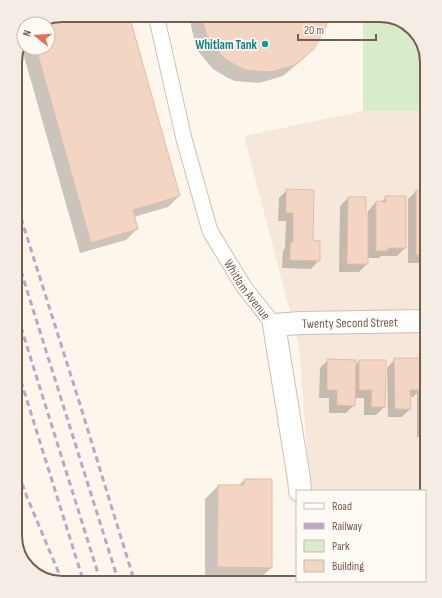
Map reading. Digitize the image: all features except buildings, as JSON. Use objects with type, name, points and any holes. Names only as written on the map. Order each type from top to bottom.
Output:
[{"type":"street","name":"Twenty Second Street","points":[[274,325],[301,323],[420,321]]},
{"type":"street","name":"Whitlam Avenue","points":[[274,325],[300,490]]},
{"type":"lane","name":"Whitlam Avenue","points":[[158,22],[184,139],[210,231],[244,287],[274,325]]},
{"type":"shaded area","points":[[363,111],[420,111],[420,490],[310,490],[299,346],[244,136]]},
{"type":"green space","points":[[363,22],[383,22],[393,24],[400,27],[412,38],[419,51],[420,111],[363,111]]},
{"type":"railway","points":[[22,221],[133,576]]},
{"type":"railway","points":[[22,274],[117,576]]},
{"type":"railway","points":[[22,330],[99,576]]},
{"type":"railway","points":[[22,384],[82,576]]},
{"type":"railway","points":[[22,484],[60,576]]},
{"type":"place","name":"Whitlam Tank","points":[[265,44]]}]
